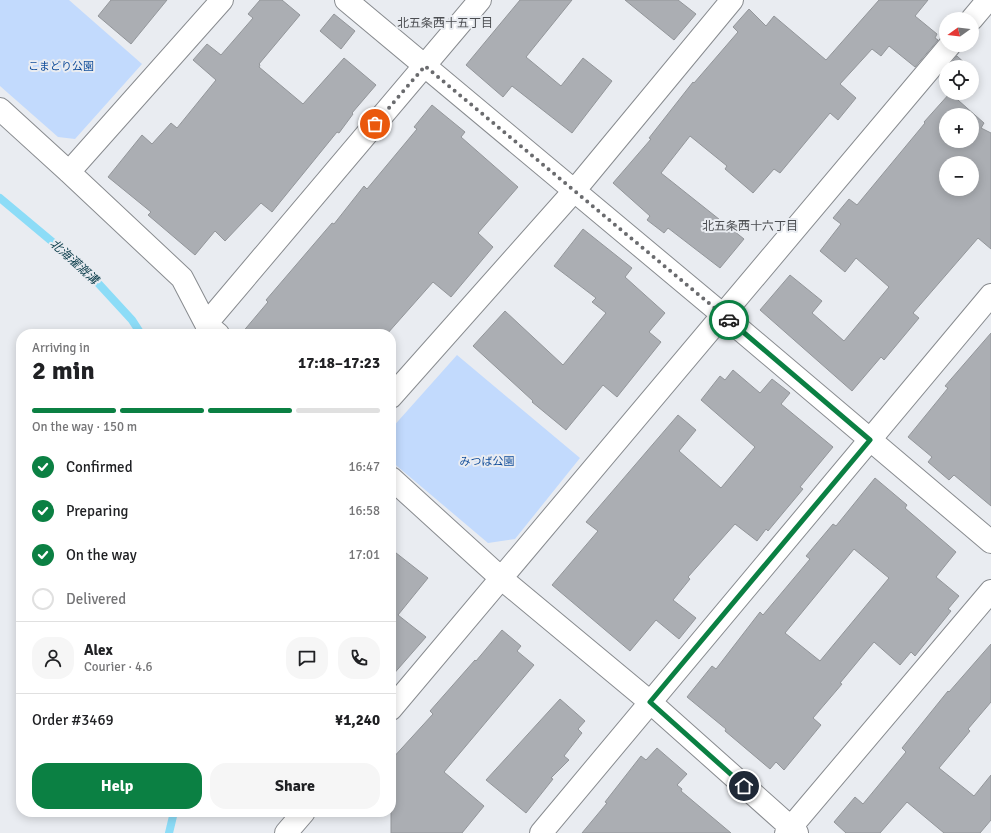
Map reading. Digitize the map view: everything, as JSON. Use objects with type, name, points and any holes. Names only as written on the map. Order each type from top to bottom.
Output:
[{"type":"street","points":[[69,172],[222,0]]},
{"type":"street","points":[[346,0],[723,315],[991,542]]},
{"type":"street","points":[[0,109],[182,278],[212,329],[480,0]]},
{"type":"street","points":[[396,391],[574,191],[732,0]]},
{"type":"street","points":[[978,12],[988,0]]},
{"type":"street","points":[[396,704],[944,52]]},
{"type":"street","points":[[541,833],[991,295]]},
{"type":"street","points":[[396,483],[502,579],[650,702],[791,831],[991,591]]},
{"type":"street","points":[[286,833],[300,817]]},
{"type":"green space","name":"こまどり公園","points":[[0,0],[69,0],[142,64],[75,139],[58,137],[0,86]]},
{"type":"green space","name":"みつば公園","points":[[457,355],[580,458],[515,539],[488,543],[396,465],[396,423]]},
{"type":"building","points":[[111,0],[167,0],[131,44],[98,16]]},
{"type":"building","points":[[260,0],[282,0],[300,15],[259,64],[259,67],[303,104],[344,58],[376,85],[352,113],[353,114],[339,133],[337,132],[272,212],[261,203],[225,241],[215,231],[195,255],[148,215],[151,212],[108,177],[142,135],[152,144],[171,123],[177,128],[216,80],[193,60],[207,44],[221,55],[253,18],[248,14]]},
{"type":"building","points":[[520,0],[572,0],[526,57],[561,86],[583,58],[612,81],[572,133],[512,86],[503,97],[466,65]]},
{"type":"building","points":[[625,0],[678,0],[696,14],[674,40]]},
{"type":"building","points":[[879,0],[928,0],[915,16],[937,34],[935,38],[938,40],[915,67],[889,46],[881,56],[872,49],[840,84],[856,98],[838,120],[830,113],[780,173],[774,169],[753,193],[725,169],[727,166],[690,136],[661,173],[744,239],[720,268],[668,228],[664,233],[647,220],[650,216],[613,183],[651,139],[649,138],[693,82],[694,83],[738,32],[733,27],[749,9],[766,26],[774,16],[826,60]]},
{"type":"building","points":[[334,14],[355,31],[341,49],[320,31]]},
{"type":"building","points":[[957,56],[961,60],[954,60]]},
{"type":"building","points":[[944,100],[958,100],[967,108],[939,108],[939,148],[979,148],[979,119],[984,123],[981,128],[991,133],[991,249],[978,238],[913,313],[919,318],[884,360],[881,357],[852,391],[760,310],[790,275],[822,301],[812,313],[844,341],[889,287],[856,258],[845,272],[820,251],[841,224],[833,218],[849,199],[857,205],[925,123],[924,122]]},
{"type":"building","points":[[432,105],[465,132],[461,137],[518,187],[478,233],[493,247],[451,297],[433,282],[391,329],[245,329],[268,302],[266,300],[332,223],[334,224],[364,186],[367,189],[417,129],[414,127]]},
{"type":"building","points":[[583,229],[632,268],[625,277],[665,313],[649,332],[661,342],[617,397],[603,385],[566,430],[532,402],[533,401],[473,346],[505,311],[563,365],[606,313],[592,302],[596,298],[554,266]]},
{"type":"building","points":[[991,333],[991,506],[954,475],[949,480],[928,462],[932,457],[908,437],[948,388],[945,386]]},
{"type":"building","points":[[733,370],[760,393],[772,379],[790,393],[781,404],[833,447],[800,487],[803,489],[768,531],[766,529],[757,541],[735,524],[688,577],[690,579],[673,600],[696,618],[679,639],[656,620],[630,651],[552,585],[598,531],[586,522],[678,415],[696,430],[679,451],[721,488],[755,447],[701,400],[720,376],[725,380]]},
{"type":"building","points":[[875,478],[907,505],[905,508],[956,552],[936,577],[959,596],[948,609],[951,611],[915,656],[911,652],[900,665],[874,642],[840,683],[842,684],[813,718],[821,725],[784,770],[776,762],[770,769],[725,731],[726,729],[687,697],[712,666],[716,669],[760,612],[763,615],[810,559],[806,556],[833,524],[836,526]],"holes":[[[854,549],[889,578],[820,661],[785,633]]]},
{"type":"building","points":[[396,553],[428,578],[398,615],[426,637],[396,671]]},
{"type":"building","points":[[502,630],[521,646],[517,651],[534,665],[444,772],[484,806],[462,833],[391,833],[391,817],[396,817],[396,755],[433,714],[430,711],[475,660],[476,661]]},
{"type":"building","points":[[991,644],[991,702],[968,729],[970,731],[939,768],[974,796],[991,775],[991,820],[980,833],[944,833],[907,802],[880,833],[846,833],[834,822],[855,797],[863,804],[906,752],[902,748],[948,691],[949,692]]},
{"type":"building","points":[[560,699],[585,721],[578,729],[582,733],[564,756],[569,760],[551,778],[553,779],[526,813],[486,780]]},
{"type":"building","points":[[657,748],[687,774],[677,785],[682,789],[681,791],[731,833],[582,833],[607,803],[605,802],[641,756],[646,760]]},
{"type":"waterway","name":"北海灌漑溝","points":[[0,198],[86,270],[132,320],[138,329]]},
{"type":"waterway","name":"北海灌漑溝","points":[[169,833],[173,817]]},
{"type":"way so far","points":[[375,124],[425,66],[729,320]]},
{"type":"district","name":"北五条西十五丁目","points":[[445,23]]},
{"type":"district","name":"北五条西十六丁目","points":[[750,226]]},
{"type":"route","points":[[729,320],[870,440],[650,702],[744,786]]}]
